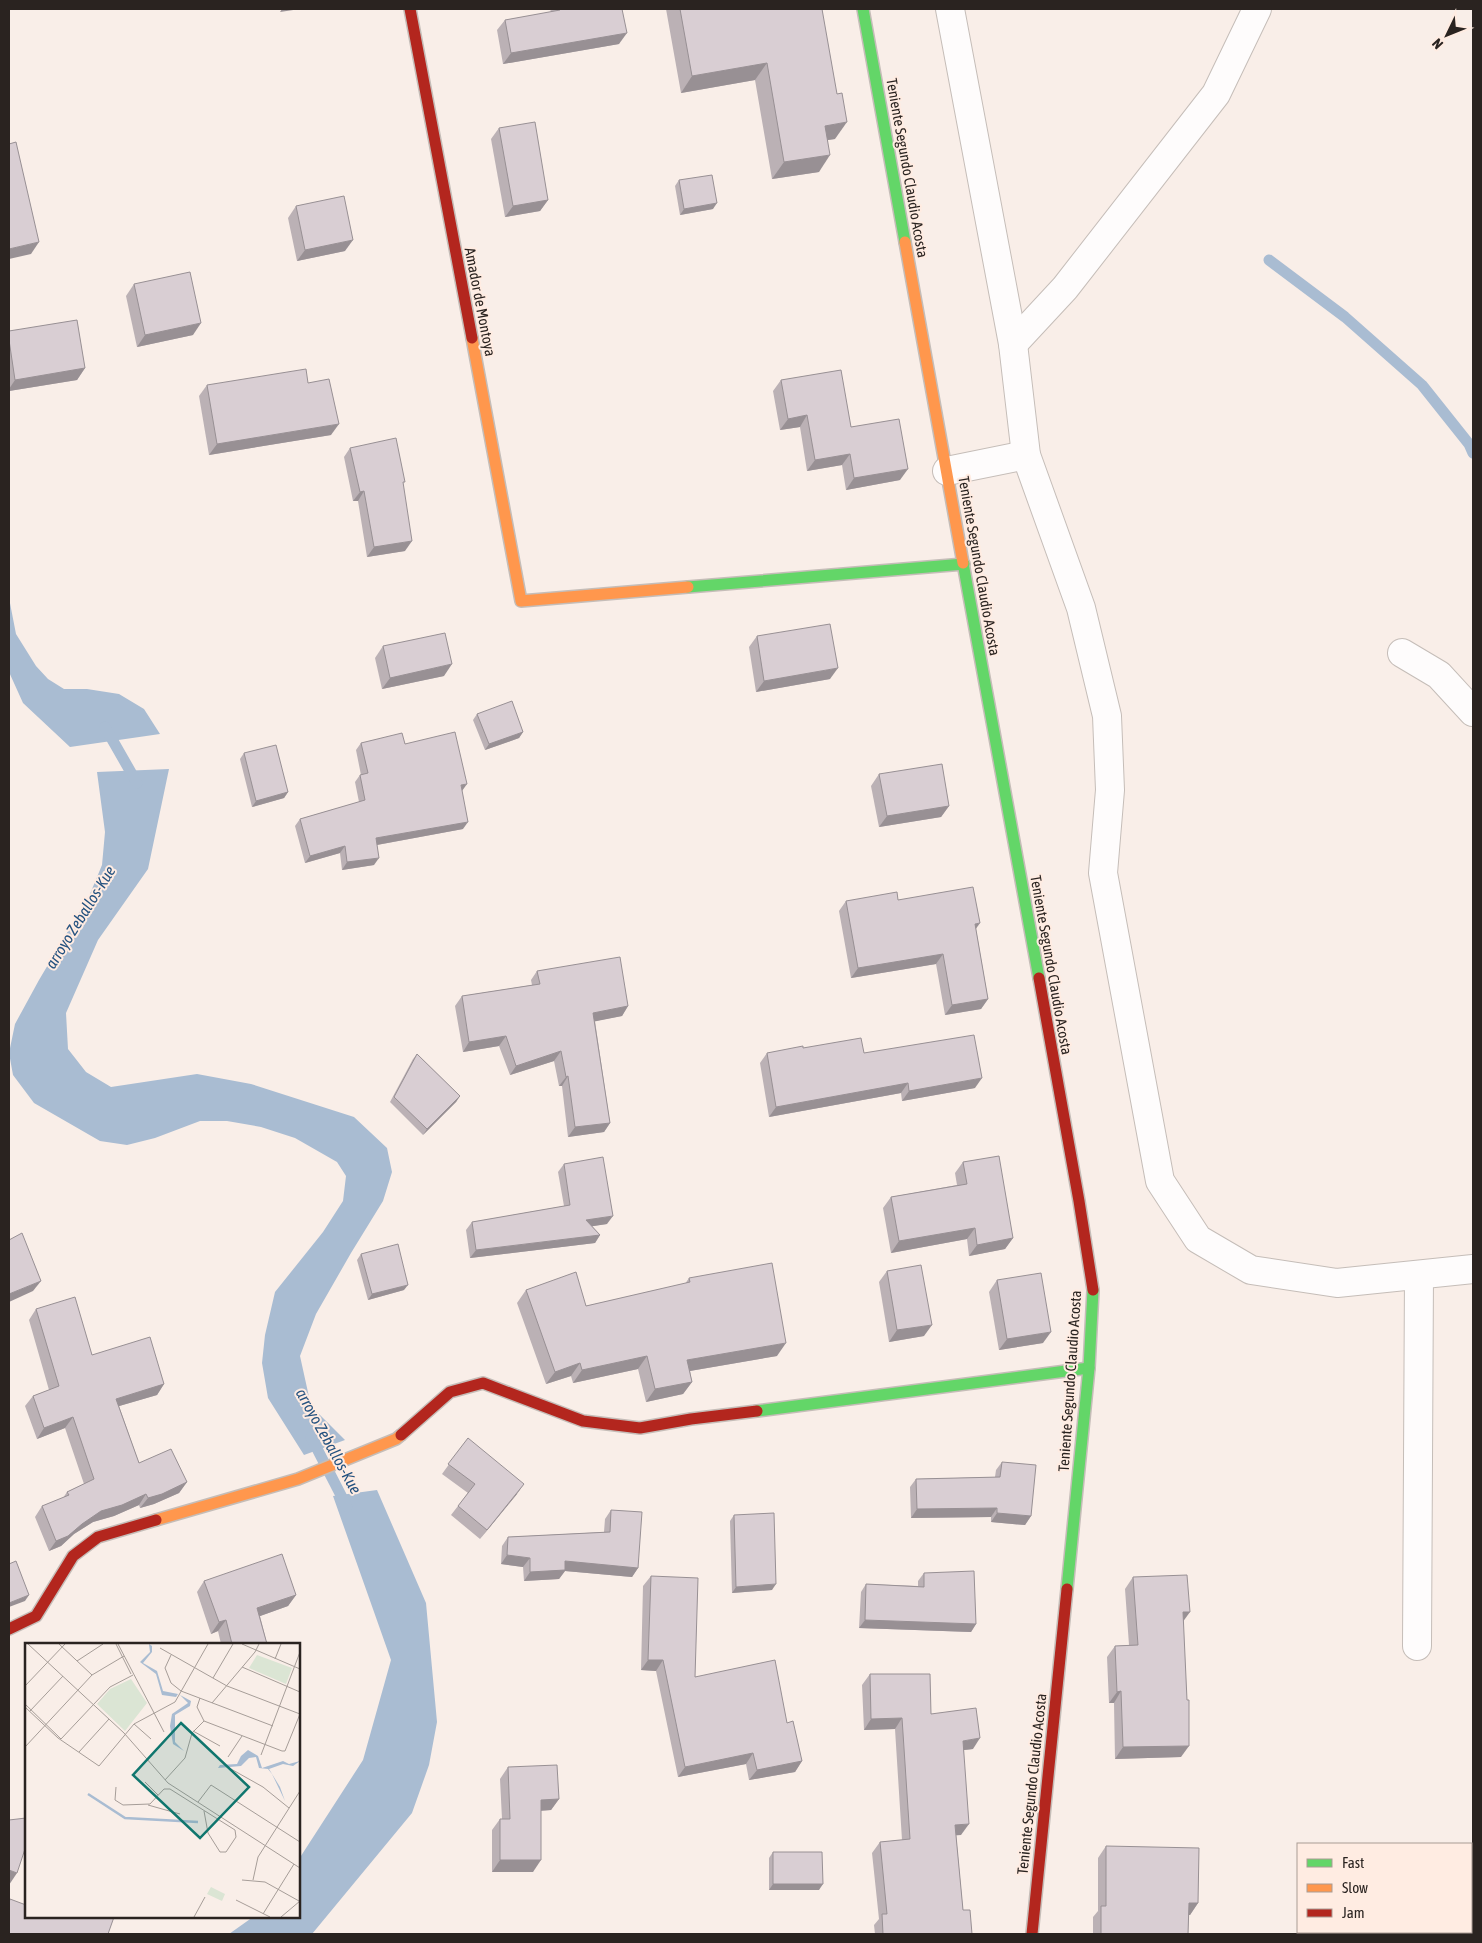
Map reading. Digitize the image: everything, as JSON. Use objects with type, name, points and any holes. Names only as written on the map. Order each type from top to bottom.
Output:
[{"type":"street","name":"Amador de Montoya","points":[[410,9],[521,601],[964,564]]},
{"type":"street","name":"Teniente Segundo Claudio Acosta","points":[[863,9],[1093,1289],[1089,1368],[1032,1934]]},
{"type":"street","points":[[950,9],[1013,344],[1026,455],[1081,608],[1108,716],[1110,790],[1103,872],[1160,1181],[1198,1239],[1251,1270],[1337,1283],[1473,1269]]},
{"type":"street","points":[[1013,344],[1065,288],[1216,94],[1257,9]]},
{"type":"street","points":[[947,471],[1026,455]]},
{"type":"street","points":[[1402,654],[1439,674],[1473,712]]},
{"type":"street","points":[[1417,1646],[1418,1275]]},
{"type":"street","points":[[9,1629],[36,1616],[73,1556],[98,1537],[298,1479],[396,1439],[450,1392],[483,1383],[583,1421],[640,1428],[691,1419],[1089,1368]]},
{"type":"water","points":[[9,598],[16,634],[36,666],[48,679],[64,689],[87,689],[119,694],[144,709],[160,734],[70,747],[23,703],[9,672]]},
{"type":"water","points":[[169,769],[148,869],[98,940],[66,1013],[68,1049],[86,1072],[111,1087],[197,1074],[251,1084],[354,1117],[387,1148],[392,1172],[383,1201],[316,1314],[300,1356],[311,1406],[345,1440],[304,1455],[268,1398],[262,1363],[265,1335],[275,1292],[323,1232],[343,1201],[346,1176],[337,1162],[295,1138],[261,1127],[227,1121],[200,1121],[155,1138],[127,1145],[100,1141],[34,1103],[13,1075],[9,1053],[15,1024],[90,894],[102,865],[105,832],[97,772]]},
{"type":"water","points":[[377,1490],[426,1603],[437,1722],[429,1765],[412,1813],[312,1934],[229,1934],[252,1918],[300,1918],[300,1857],[363,1760],[391,1660],[333,1496]]},
{"type":"building","points":[[560,9],[622,9],[627,33],[511,53],[505,20]]},
{"type":"building","points":[[680,9],[822,9],[837,94],[842,93],[847,122],[825,126],[830,155],[784,162],[767,63],[692,76]]},
{"type":"building","points":[[535,122],[548,200],[513,206],[499,128]]},
{"type":"building","points":[[16,142],[39,242],[9,249],[9,144]]},
{"type":"building","points":[[712,175],[717,203],[684,209],[679,180]]},
{"type":"building","points":[[344,196],[353,240],[305,250],[296,206]]},
{"type":"building","points":[[190,272],[201,323],[145,335],[134,284]]},
{"type":"building","points":[[77,320],[85,368],[15,380],[9,331]]},
{"type":"building","points":[[306,369],[308,383],[329,379],[339,424],[217,444],[207,385]]},
{"type":"building","points":[[841,370],[851,427],[899,419],[908,469],[854,478],[850,454],[815,460],[807,415],[788,419],[781,380]]},
{"type":"building","points":[[396,438],[405,482],[403,482],[412,541],[374,547],[364,491],[360,492],[350,448]]},
{"type":"building","points":[[830,624],[838,668],[764,681],[757,636]]},
{"type":"building","points":[[445,633],[452,664],[390,678],[383,646]]},
{"type":"building","points":[[512,701],[523,732],[489,744],[477,714]]},
{"type":"building","points":[[455,732],[467,784],[461,785],[468,822],[376,838],[379,858],[347,862],[345,846],[310,856],[300,819],[365,800],[360,775],[368,773],[361,743],[402,733],[405,744]]},
{"type":"building","points":[[276,745],[288,792],[256,801],[244,753]]},
{"type":"building","points":[[942,764],[949,806],[887,816],[879,774]]},
{"type":"building","points":[[973,887],[980,923],[975,924],[988,999],[952,1005],[943,954],[858,968],[846,901],[897,892],[898,900]]},
{"type":"building","points":[[620,957],[628,1006],[593,1013],[610,1123],[575,1127],[568,1076],[566,1077],[561,1051],[516,1066],[506,1036],[469,1042],[462,996],[540,984],[537,971]]},
{"type":"building","points":[[974,1035],[982,1078],[909,1091],[908,1083],[776,1107],[767,1053],[861,1038],[864,1053]]},
{"type":"building","points":[[417,1054],[460,1096],[427,1129],[394,1097]]},
{"type":"building","points":[[999,1156],[1013,1238],[977,1245],[975,1228],[899,1241],[891,1197],[967,1184],[963,1162]]},
{"type":"building","points":[[603,1157],[613,1216],[586,1220],[600,1235],[476,1250],[472,1222],[570,1205],[564,1164]]},
{"type":"building","points":[[22,1233],[41,1281],[9,1294],[9,1240]]},
{"type":"building","points":[[398,1244],[408,1285],[372,1294],[361,1254]]},
{"type":"building","points":[[772,1263],[786,1343],[687,1360],[692,1382],[655,1389],[647,1356],[582,1370],[580,1363],[555,1372],[526,1290],[576,1272],[586,1306],[690,1282],[689,1278]]},
{"type":"building","points":[[921,1265],[932,1325],[897,1330],[887,1271]]},
{"type":"building","points":[[1041,1273],[1051,1332],[1007,1339],[997,1280]]},
{"type":"building","points":[[75,1297],[92,1355],[150,1337],[164,1384],[116,1399],[139,1463],[171,1449],[187,1482],[162,1494],[148,1498],[146,1494],[122,1505],[101,1511],[68,1536],[56,1541],[42,1506],[69,1495],[67,1492],[94,1479],[73,1417],[44,1428],[33,1396],[59,1386],[36,1309]]},
{"type":"building","points":[[468,1438],[524,1484],[487,1530],[458,1506],[475,1484],[448,1464]]},
{"type":"building","points":[[1002,1462],[1036,1465],[1031,1516],[997,1513],[997,1508],[917,1509],[916,1479],[1000,1477]]},
{"type":"building","points":[[611,1510],[642,1512],[638,1568],[565,1561],[565,1570],[530,1572],[530,1558],[507,1555],[508,1537],[610,1532]]},
{"type":"building","points":[[774,1513],[776,1584],[736,1587],[734,1515]]},
{"type":"building","points":[[282,1554],[296,1595],[257,1608],[267,1643],[232,1643],[226,1620],[219,1622],[204,1581]]},
{"type":"building","points":[[16,1561],[29,1595],[9,1603],[9,1564]]},
{"type":"building","points":[[974,1571],[976,1624],[865,1620],[866,1584],[924,1587],[924,1573]]},
{"type":"building","points":[[1187,1575],[1190,1612],[1183,1612],[1187,1700],[1189,1700],[1189,1746],[1123,1747],[1121,1691],[1117,1692],[1115,1646],[1138,1645],[1133,1577]]},
{"type":"building","points":[[651,1576],[698,1578],[695,1677],[775,1660],[787,1723],[793,1721],[802,1761],[757,1770],[753,1753],[685,1767],[663,1660],[648,1660]]},
{"type":"building","points":[[870,1674],[930,1674],[931,1714],[976,1708],[980,1738],[963,1741],[969,1824],[955,1825],[963,1910],[970,1910],[972,1934],[883,1934],[882,1914],[887,1914],[880,1842],[910,1839],[902,1718],[871,1719]]},
{"type":"building","points":[[557,1765],[559,1799],[541,1800],[541,1860],[500,1860],[500,1819],[510,1819],[508,1767]]},
{"type":"building","points":[[25,1818],[25,1849],[17,1873],[9,1870],[9,1820]]},
{"type":"building","points":[[1106,1846],[1199,1848],[1198,1903],[1189,1903],[1188,1934],[1101,1934],[1101,1906],[1106,1906]]},
{"type":"building","points":[[773,1852],[822,1852],[823,1884],[773,1884]]},
{"type":"building","points":[[10,1899],[25,1905],[25,1918],[114,1918],[108,1934],[9,1934]]},
{"type":"waterway","points":[[1269,260],[1345,317],[1422,385],[1469,444],[1473,453]]},
{"type":"waterway","name":"arroyo Zeballos-Kue","points":[[105,727],[137,783]]},
{"type":"waterway","name":"arroyo Zeballos-Kue","points":[[311,1437],[347,1507]]},
{"type":"traffic: fast","points":[[863,9],[905,242]]},
{"type":"traffic: fast","points":[[963,563],[1039,978]]},
{"type":"traffic: fast","points":[[688,587],[964,564]]},
{"type":"traffic: fast","points":[[1067,1589],[1089,1368],[1093,1290]]},
{"type":"traffic: fast","points":[[757,1411],[1089,1368]]},
{"type":"traffic: slow","points":[[905,242],[963,563]]},
{"type":"traffic: slow","points":[[472,338],[521,601],[688,587]]},
{"type":"traffic: slow","points":[[156,1520],[298,1479],[396,1439],[401,1435]]},
{"type":"traffic: jam","points":[[410,9],[472,338]]},
{"type":"traffic: jam","points":[[1039,978],[1093,1290]]},
{"type":"traffic: jam","points":[[401,1435],[450,1392],[483,1383],[583,1421],[640,1428],[691,1419],[757,1411]]},
{"type":"traffic: jam","points":[[9,1629],[36,1616],[73,1556],[98,1537],[156,1520]]},
{"type":"traffic: jam","points":[[1032,1934],[1067,1589]]}]
